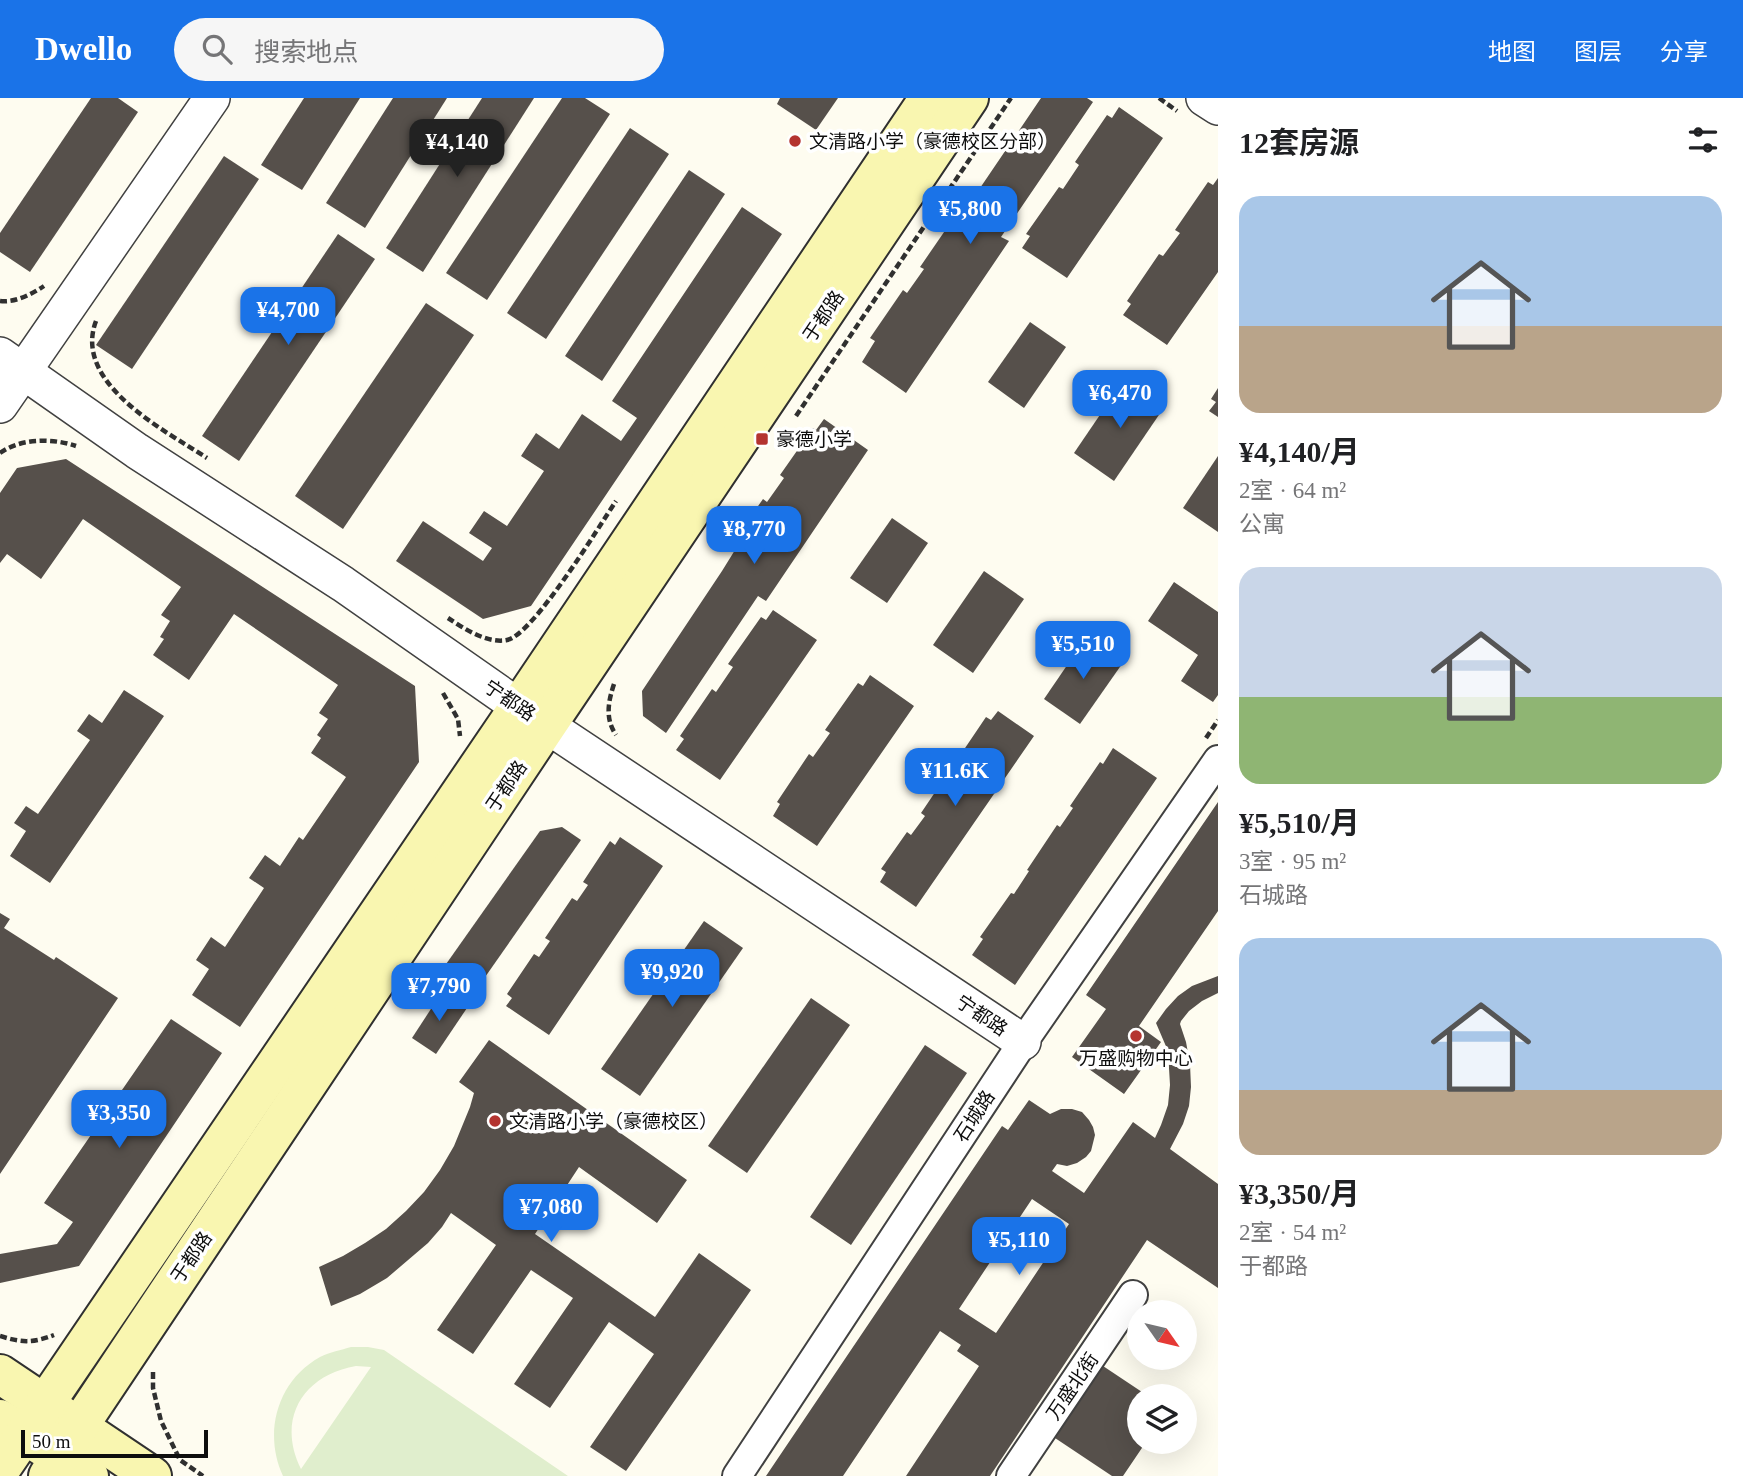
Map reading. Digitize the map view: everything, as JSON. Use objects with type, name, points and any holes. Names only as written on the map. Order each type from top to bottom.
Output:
[{"type":"main road","name":"于都路","points":[[69,1459],[533,716],[929,98]]},
{"type":"main road","name":"于都路","points":[[0,1470],[12,1427],[45,1404],[969,98]]},
{"type":"main road","points":[[0,1374],[45,1404],[69,1459]]},
{"type":"main road","points":[[12,1427],[69,1459],[152,1476]]},
{"type":"street","points":[[0,405],[12,363],[212,98]]},
{"type":"street","points":[[1204,98],[1218,107]]},
{"type":"street","name":"宁都路","points":[[12,363],[137,451],[343,584],[533,716],[1023,1042]]},
{"type":"street","name":"石城路","points":[[737,1476],[1023,1042],[1210,751]]},
{"type":"street","name":"万盛北街","points":[[1011,1476],[1133,1295]]},
{"type":"path","points":[[792,423],[1012,98]]},
{"type":"path","points":[[99,314],[94,327],[93,348],[100,371],[110,386],[132,408],[210,460]]},
{"type":"path","points":[[0,453],[21,442],[75,445],[86,452]]},
{"type":"path","points":[[442,613],[465,629],[487,638],[510,640],[538,615],[622,493]]},
{"type":"path","points":[[620,675],[613,685],[608,708],[609,722],[620,739]]},
{"type":"path","points":[[441,691],[458,719],[459,742]]},
{"type":"path","points":[[1210,751],[1218,720]]},
{"type":"path","points":[[0,1336],[17,1342],[34,1342],[61,1332]]},
{"type":"green space","points":[[351,1347],[384,1350],[568,1476],[283,1476],[274,1443],[278,1409],[284,1394],[305,1367],[324,1355]],"holes":[[[356,1366],[371,1367],[301,1469],[294,1451],[292,1433],[293,1417],[299,1402],[309,1389],[337,1371]]]},
{"type":"building","points":[[91,98],[118,98],[138,112],[30,272],[0,252],[0,233]]},
{"type":"building","points":[[304,98],[360,98],[302,190],[261,165]]},
{"type":"building","points":[[393,98],[447,98],[365,228],[326,203]]},
{"type":"building","points":[[482,98],[534,98],[423,272],[386,248]]},
{"type":"building","points":[[562,98],[585,98],[610,114],[487,300],[446,273]]},
{"type":"building","points":[[780,98],[838,98],[816,130],[777,104]]},
{"type":"building","points":[[1041,98],[1087,98],[1093,102],[1001,237],[1009,241],[906,393],[862,362],[875,341],[870,338],[903,290],[907,293],[924,269],[920,267],[953,219],[957,222]]},
{"type":"building","points":[[1119,107],[1163,138],[1067,278],[1022,248],[1030,236],[1026,234],[1059,187],[1063,189],[1079,165],[1075,162],[1107,115],[1112,118]]},
{"type":"building","points":[[630,128],[669,154],[546,339],[507,313]]},
{"type":"building","points":[[224,156],[259,179],[132,369],[96,345]]},
{"type":"building","points":[[689,170],[725,194],[602,381],[565,356]]},
{"type":"building","points":[[1218,178],[1218,272],[1167,345],[1123,315],[1131,304],[1127,301],[1159,254],[1163,256],[1180,233],[1175,230],[1208,182],[1213,185]]},
{"type":"building","points":[[742,207],[782,234],[531,606],[483,619],[396,561],[423,521],[483,561],[492,548],[469,533],[484,511],[507,526],[544,471],[521,456],[536,433],[559,449],[582,414],[621,441],[637,418],[612,401]]},
{"type":"building","points":[[338,234],[375,259],[239,461],[202,436]]},
{"type":"building","points":[[426,303],[474,335],[343,529],[295,496]]},
{"type":"building","points":[[1030,322],[1066,347],[1024,408],[988,382]]},
{"type":"building","points":[[1125,378],[1165,406],[1114,481],[1074,453]]},
{"type":"building","points":[[1218,388],[1218,417],[1209,411],[1216,402],[1211,399]]},
{"type":"building","points":[[824,419],[868,450],[766,601],[758,596],[666,733],[643,716],[642,691],[735,550],[730,546],[763,499],[767,502],[784,478],[780,475],[813,428],[816,430]]},
{"type":"building","points":[[1218,456],[1218,532],[1183,508]]},
{"type":"building","points":[[66,459],[415,686],[419,762],[240,1027],[192,995],[209,969],[196,960],[211,937],[225,947],[264,888],[249,878],[265,855],[280,866],[299,837],[303,840],[346,777],[311,753],[321,738],[317,735],[328,719],[319,713],[338,685],[234,614],[189,680],[153,655],[164,639],[160,637],[170,621],[161,615],[181,587],[83,519],[41,579],[7,554],[0,563],[0,493],[17,468]]},
{"type":"building","points":[[892,518],[928,543],[887,603],[850,578]]},
{"type":"building","points":[[984,571],[1024,599],[973,673],[933,645]]},
{"type":"building","points":[[1174,582],[1218,612],[1218,695],[1213,702],[1181,681],[1198,655],[1148,621]]},
{"type":"building","points":[[773,610],[817,640],[720,780],[676,750],[684,739],[680,736],[712,689],[716,692],[733,667],[728,664],[761,617],[766,620]]},
{"type":"building","points":[[1085,639],[1122,664],[1080,724],[1044,699]]},
{"type":"building","points":[[870,675],[914,706],[817,846],[773,816],[780,804],[777,802],[809,754],[813,757],[830,733],[825,730],[858,683],[863,686]]},
{"type":"building","points":[[124,690],[164,716],[50,883],[10,856],[26,831],[14,823],[26,806],[38,814],[90,740],[77,731],[89,714],[102,723]]},
{"type":"building","points":[[998,711],[1034,736],[916,907],[880,882],[886,872],[881,869],[907,832],[911,835],[925,816],[921,813],[946,776],[950,779],[966,757],[961,754],[986,717],[991,720]]},
{"type":"building","points":[[1113,748],[1157,778],[1015,985],[972,955],[983,939],[980,937],[1011,893],[1014,894],[1057,825],[1060,827],[1073,808],[1070,806],[1100,762],[1103,764]]},
{"type":"building","points":[[1218,802],[1218,911],[1139,1026],[1161,1042],[1124,1094],[1072,1057],[1106,1009],[1086,995]]},
{"type":"building","points":[[562,827],[581,840],[476,990],[444,967],[540,831]]},
{"type":"building","points":[[620,837],[663,866],[549,1035],[506,1006],[512,998],[507,994],[534,954],[539,957],[550,941],[545,938],[572,898],[577,901],[588,885],[583,882],[610,841],[615,845]]},
{"type":"building","points":[[0,913],[10,919],[4,928],[54,960],[56,957],[118,998],[0,1174]]},
{"type":"building","points":[[704,921],[743,948],[640,1096],[601,1069]]},
{"type":"building","points":[[1218,976],[1218,993],[1189,1011],[1180,1024],[1190,1064],[1191,1087],[1183,1124],[1170,1149],[1218,1184],[1218,1288],[1147,1240],[990,1476],[906,1476],[979,1366],[957,1351],[961,1345],[940,1331],[843,1476],[766,1476],[1002,1126],[1008,1130],[1029,1100],[1050,1114],[1061,1109],[1072,1109],[1082,1112],[1089,1120],[1095,1135],[1091,1151],[1077,1163],[1067,1166],[1057,1164],[1052,1171],[1084,1193],[1133,1122],[1155,1138],[1168,1105],[1170,1085],[1168,1051],[1156,1023],[1178,996],[1192,986]],"holes":[[[1032,1199],[1069,1224],[996,1333],[959,1309]]]},
{"type":"building","points":[[442,992],[467,1008],[436,1054],[412,1038]]},
{"type":"building","points":[[811,998],[850,1025],[747,1173],[708,1146]]},
{"type":"building","points":[[171,1019],[222,1053],[79,1266],[0,1283],[0,1254],[57,1244],[73,1222],[44,1203]]},
{"type":"building","points":[[489,1040],[687,1180],[657,1223],[579,1167],[535,1234],[655,1317],[699,1253],[751,1290],[626,1471],[590,1447],[654,1354],[609,1322],[550,1408],[514,1384],[573,1298],[531,1270],[473,1354],[437,1330],[496,1245],[451,1213],[428,1243],[387,1278],[360,1294],[331,1306],[319,1267],[343,1256],[386,1229],[424,1192],[454,1146],[470,1107],[474,1093],[459,1082]]},
{"type":"building","points":[[925,1045],[967,1073],[851,1245],[810,1217]]},
{"type":"building","points":[[1097,1362],[1130,1384],[1127,1384],[1127,1454],[1138,1454],[1123,1476],[1112,1476],[1049,1434]]},
{"type":"place","name":"文清路小学（豪德校区分部）","points":[[795,141]]},
{"type":"place","name":"豪德小学","points":[[762,439]]},
{"type":"place","name":"万盛购物中心","points":[[1136,1036]]},
{"type":"place","name":"文清路小学（豪德校区）","points":[[495,1121]]}]
